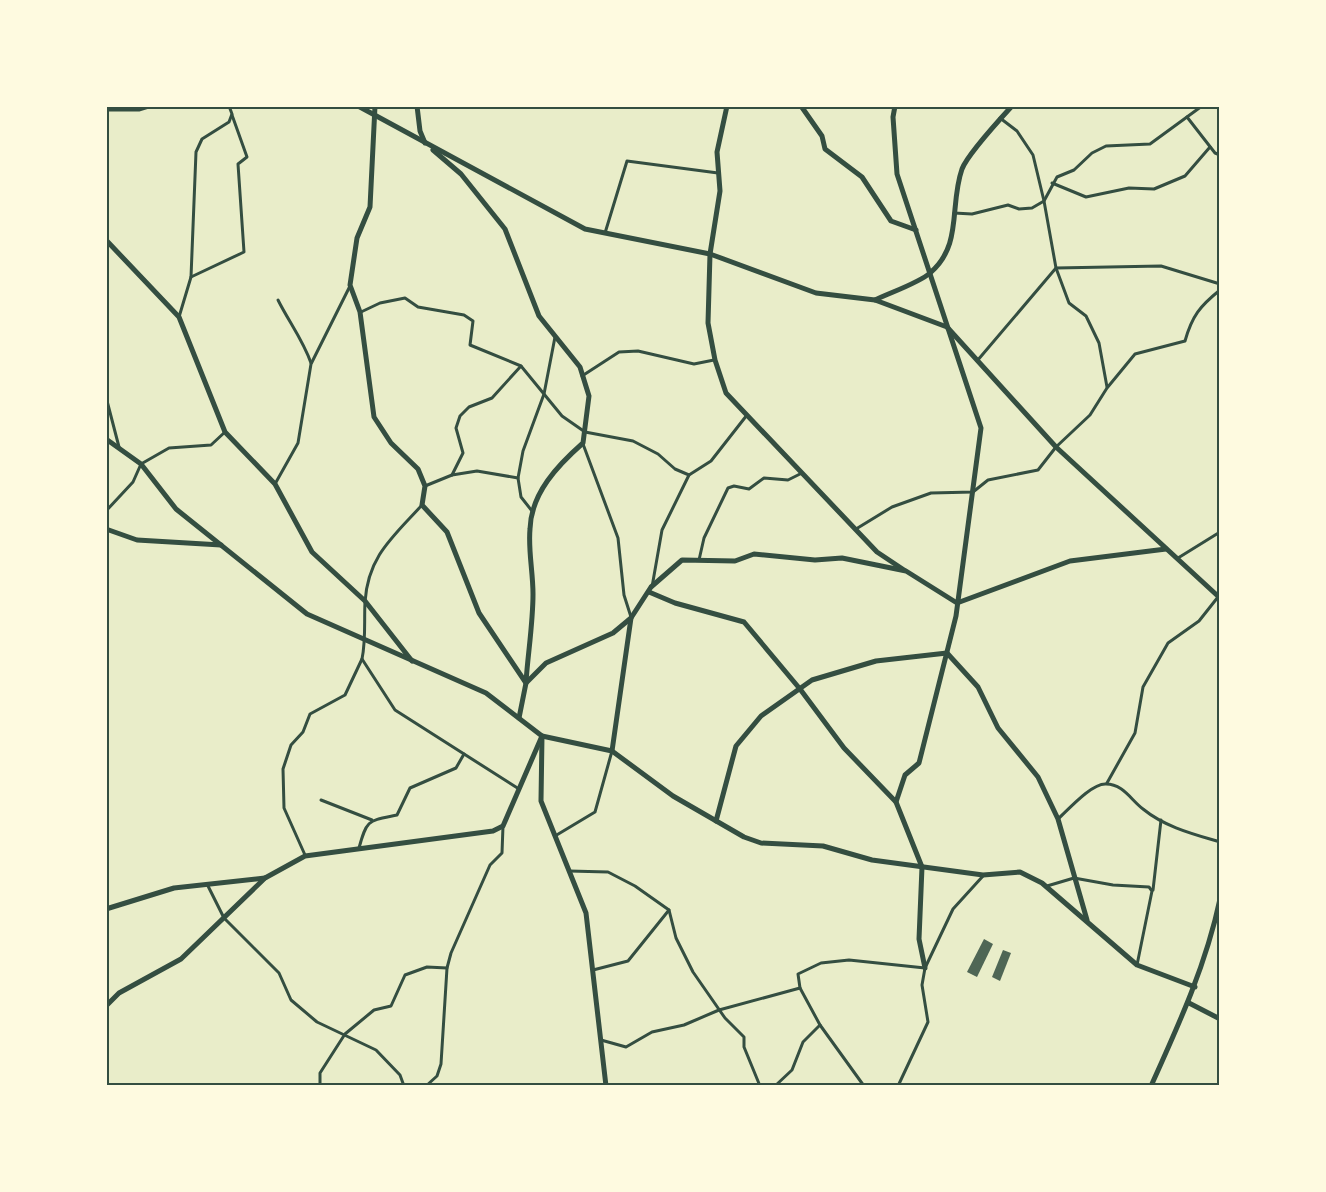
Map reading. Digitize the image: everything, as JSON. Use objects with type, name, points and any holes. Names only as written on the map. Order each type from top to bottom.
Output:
[{"type":"street","points":[[358,106],[585,229],[710,254],[816,293],[875,300],[947,327],[1056,447],[1219,598]]},
{"type":"street","points":[[376,106],[370,207],[358,238],[350,285],[360,312],[374,417],[391,443],[418,469],[425,486],[422,505],[447,532],[479,613],[526,683]]},
{"type":"street","points":[[417,106],[420,131],[425,143],[461,174],[504,229],[540,316],[580,367],[589,396],[583,443],[564,459],[539,494],[532,511],[529,530],[533,595],[526,683],[519,718]]},
{"type":"street","points":[[727,106],[717,152],[720,191],[710,254],[708,323],[715,360],[726,393],[877,552],[957,603]]},
{"type":"street","points":[[801,106],[822,136],[825,149],[862,177],[891,221],[916,230]]},
{"type":"street","points":[[895,106],[893,117],[897,174],[981,428],[957,603],[947,652],[920,763],[905,775],[896,802]]},
{"type":"street","points":[[875,300],[930,274],[950,248],[962,168],[1000,118],[1012,106]]},
{"type":"street","points":[[106,240],[179,317],[225,432],[275,484],[312,552],[365,602],[412,661]]},
{"type":"street","points":[[106,439],[141,464],[176,509],[307,614],[486,693],[542,736],[612,751],[673,796],[744,838],[761,843],[823,846],[872,860],[983,875],[1020,872],[1046,886],[1137,964],[1195,987]]},
{"type":"street","points":[[106,530],[137,540],[222,545]]},
{"type":"street","points":[[957,603],[1070,561],[1166,549]]},
{"type":"street","points":[[526,683],[546,663],[613,633],[631,618],[650,589],[682,560],[735,561],[754,554],[815,560],[842,558],[906,571]]},
{"type":"street","points":[[650,589],[675,603],[744,622],[800,689],[844,748],[896,802],[922,867],[919,939],[925,968]]},
{"type":"street","points":[[612,751],[631,618]]},
{"type":"street","points":[[716,821],[736,746],[761,716],[812,680],[876,661],[947,652]]},
{"type":"street","points":[[947,652],[978,687],[998,728],[1038,777],[1058,819],[1088,922]]},
{"type":"street","points":[[106,1006],[119,993],[181,959],[265,878],[305,856],[493,831],[503,826],[542,736]]},
{"type":"street","points":[[542,736],[542,801],[586,913],[606,1086]]},
{"type":"street","points":[[106,909],[174,888],[265,878]]},
{"type":"street","points":[[1152,1086],[1195,987],[1211,940],[1220,898]]},
{"type":"street","points":[[1189,1003],[1220,1019]]},
{"type":"lane","points":[[106,110],[139,110],[152,106]]},
{"type":"lane","points":[[191,277],[244,252],[238,164],[247,157],[229,106]]},
{"type":"lane","points":[[954,213],[972,214],[1008,205],[1019,209],[1032,208],[1044,201],[1052,183],[1057,177],[1074,170],[1092,153],[1106,146],[1150,144],[1202,106]]},
{"type":"lane","points":[[179,317],[191,277],[196,152],[202,139],[229,122],[232,114]]},
{"type":"lane","points":[[1000,118],[1017,131],[1033,155],[1044,201],[1056,268],[1069,303],[1086,316],[1099,344],[1107,388]]},
{"type":"lane","points":[[1186,118],[1210,147],[1220,155]]},
{"type":"lane","points":[[1052,183],[1086,197],[1129,188],[1154,189],[1185,176],[1210,147]]},
{"type":"lane","points":[[606,233],[627,161],[718,173]]},
{"type":"lane","points":[[976,361],[1056,268],[1161,266],[1220,284]]},
{"type":"lane","points":[[275,484],[298,443],[311,364],[350,285]]},
{"type":"lane","points":[[856,530],[892,507],[931,493],[973,492],[988,480],[1038,470],[1056,447],[1090,415],[1107,388],[1135,354],[1185,340],[1190,320],[1203,303],[1220,290]]},
{"type":"lane","points":[[360,312],[380,303],[405,298],[418,307],[464,315],[473,322],[470,345],[521,366],[562,416],[585,432],[633,441],[658,454],[675,469],[689,475]]},
{"type":"lane","points":[[278,300],[294,332],[302,339],[311,364]]},
{"type":"lane","points":[[532,511],[521,497],[518,478],[523,451],[544,394],[555,337]]},
{"type":"lane","points":[[582,376],[619,352],[638,351],[694,364],[715,360]]},
{"type":"lane","points":[[452,475],[463,453],[456,428],[460,416],[469,407],[492,398],[521,366]]},
{"type":"lane","points":[[106,397],[119,448]]},
{"type":"lane","points":[[650,589],[662,530],[689,475],[711,461],[747,415]]},
{"type":"lane","points":[[106,511],[133,482],[141,464],[169,448],[211,445],[225,432]]},
{"type":"lane","points":[[583,443],[618,538],[624,595],[631,618]]},
{"type":"lane","points":[[425,486],[452,475],[477,470],[518,478]]},
{"type":"lane","points":[[699,561],[704,538],[728,488],[734,486],[749,489],[764,478],[788,480],[802,473]]},
{"type":"lane","points":[[305,856],[284,808],[283,769],[291,745],[303,732],[310,714],[345,696],[362,659],[366,641],[365,602],[369,574],[378,554],[422,505]]},
{"type":"lane","points":[[1177,559],[1220,532]]},
{"type":"lane","points":[[1107,784],[1135,733],[1143,687],[1168,643],[1199,622],[1219,598]]},
{"type":"lane","points":[[362,659],[395,710],[519,790]]},
{"type":"lane","points":[[555,836],[595,812],[612,751]]},
{"type":"lane","points":[[359,848],[364,827],[373,820],[397,815],[410,788],[456,768],[464,754]]},
{"type":"lane","points":[[1058,819],[1095,786],[1107,784],[1123,789],[1143,809],[1177,830],[1220,842]]},
{"type":"lane","points":[[321,800],[373,820]]},
{"type":"lane","points":[[1137,964],[1152,891],[1161,820]]},
{"type":"lane","points":[[426,1086],[437,1076],[441,1064],[447,968],[451,953],[490,865],[502,853],[503,826]]},
{"type":"lane","points":[[570,872],[608,872],[635,886],[669,910],[680,946],[693,972],[719,1010],[744,1037],[744,1047],[760,1086]]},
{"type":"lane","points":[[898,1086],[928,1022],[922,985],[925,968],[953,910],[983,875]]},
{"type":"lane","points":[[1046,886],[1074,878],[1114,885],[1149,887],[1152,891]]},
{"type":"lane","points":[[207,884],[224,918],[279,973],[291,1000],[317,1022],[376,1050],[400,1075],[404,1086]]},
{"type":"lane","points":[[593,970],[628,961],[669,910]]},
{"type":"lane","points":[[864,1086],[820,1025],[800,988],[798,974],[821,963],[849,960],[925,968]]},
{"type":"lane","points":[[320,1086],[320,1073],[344,1034],[374,1010],[391,1006],[405,974],[427,967],[447,968]]},
{"type":"lane","points":[[600,1040],[626,1047],[652,1032],[684,1025],[719,1010],[800,988]]},
{"type":"lane","points":[[775,1086],[792,1070],[803,1042],[820,1025]]},
{"type":"building","points":[[984,939],[993,944],[977,977],[967,972]]},
{"type":"building","points":[[1003,950],[1011,953],[1000,981],[992,977]]}]
